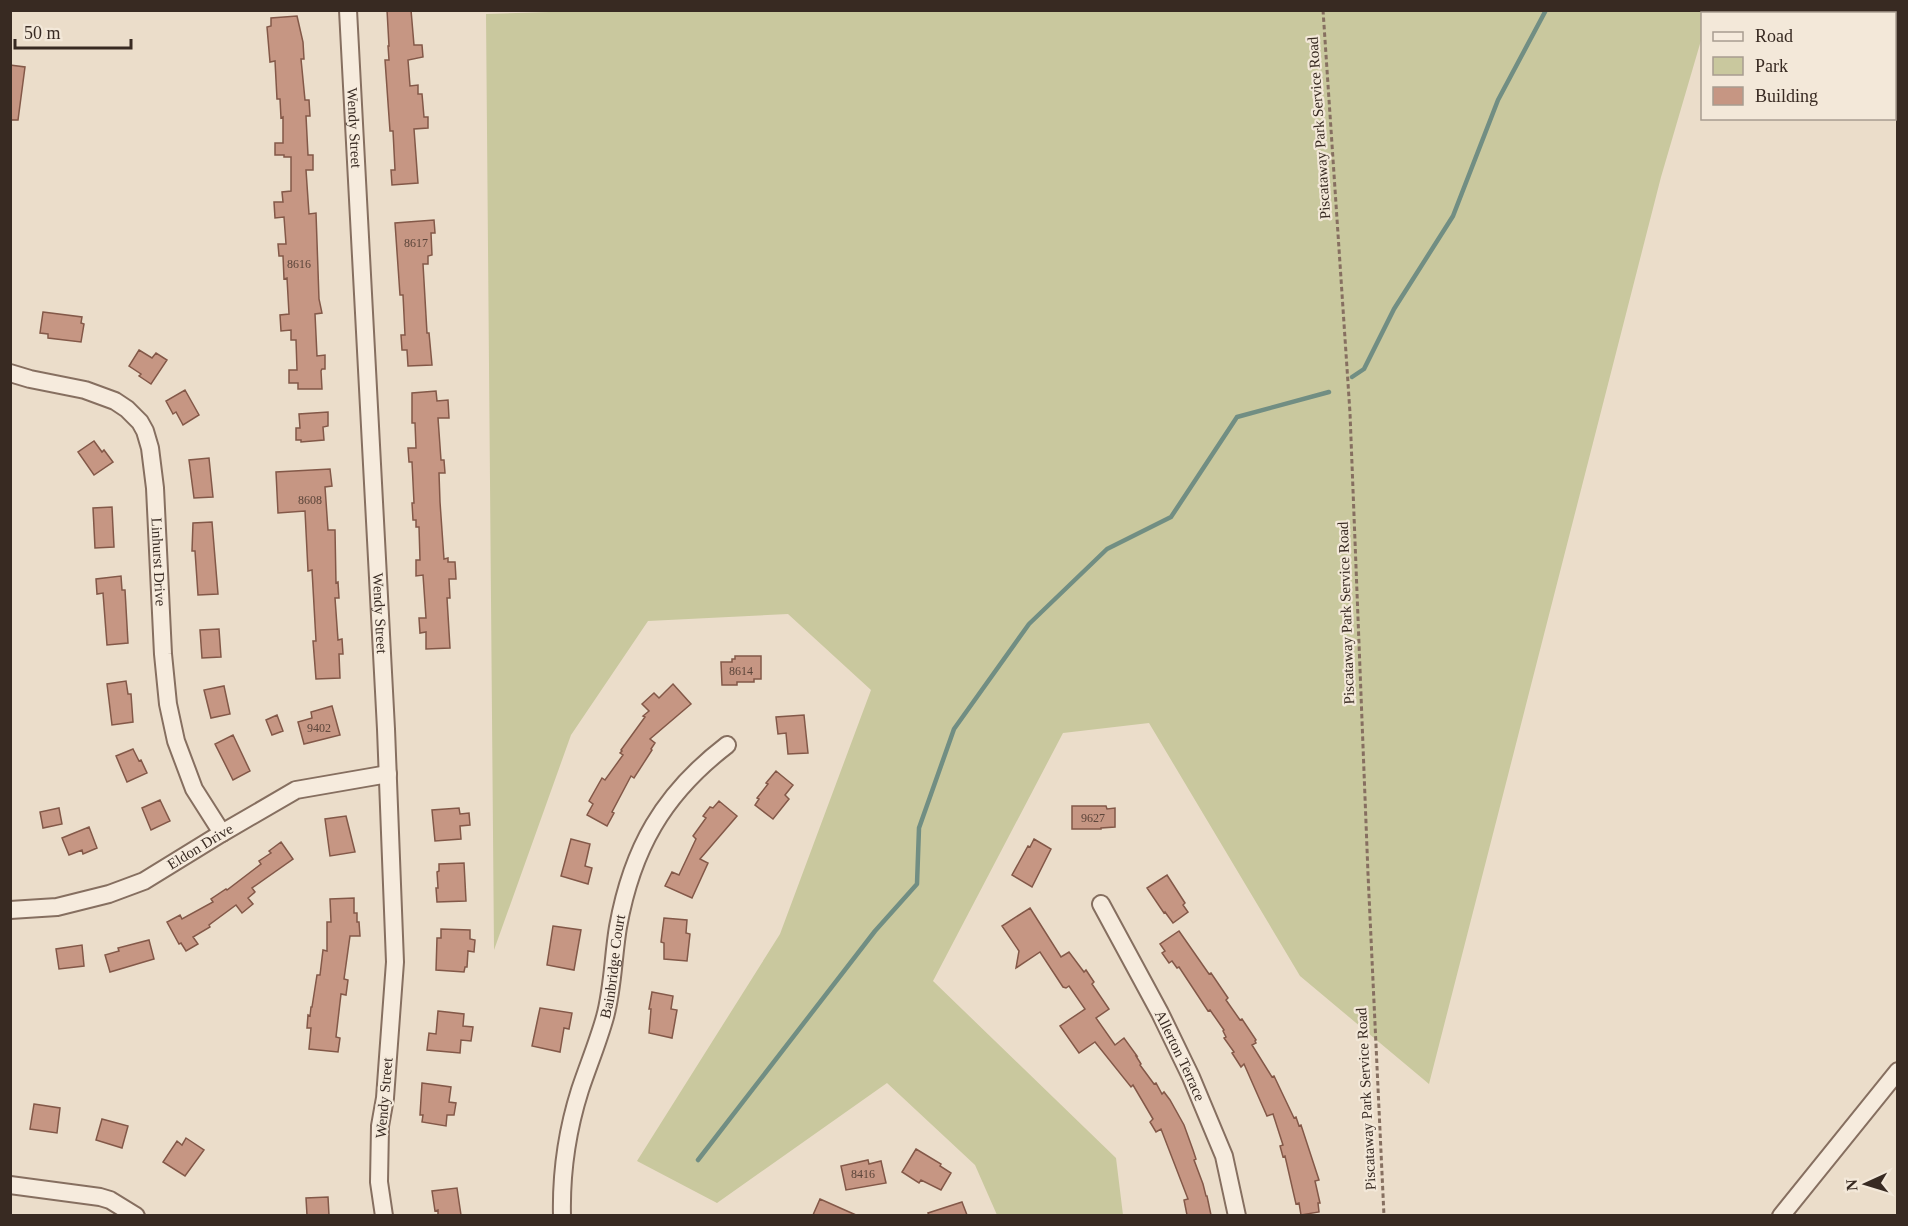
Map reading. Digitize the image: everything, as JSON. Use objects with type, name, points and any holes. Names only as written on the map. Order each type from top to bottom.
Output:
[{"type":"street","name":"Wendy Street","points":[[348,10],[388,774],[395,962],[385,1098],[380,1126],[379,1182],[384,1215]]},
{"type":"street","name":"Linhurst Drive","points":[[10,373],[85,390],[115,401],[140,422],[145,431],[150,448],[155,488],[163,654],[168,704],[176,741],[194,789],[222,833]]},
{"type":"street","name":"Bainbridge Court","points":[[562,1215],[563,1172],[570,1126],[610,1000],[618,930],[626,887],[635,862],[657,818],[702,764],[727,745]]},
{"type":"street","name":"Eldon Drive","points":[[10,910],[57,907],[109,894],[144,881],[296,790],[388,774]]},
{"type":"street","name":"Allerton Terrace","points":[[1101,904],[1160,1013],[1191,1077],[1224,1156],[1237,1215]]},
{"type":"street","points":[[1781,1215],[1898,1071]]},
{"type":"street","points":[[10,1185],[100,1197],[136,1215]]},
{"type":"path","name":"Piscataway Park Service Road","points":[[1323,10],[1350,414],[1384,1215]]},
{"type":"green space","points":[[615,10],[1718,11],[1701,12],[1701,40],[1661,177],[1429,1084],[1300,976],[1149,723],[1063,733],[933,981],[1116,1158],[1123,1215],[997,1215],[975,1165],[887,1083],[717,1203],[637,1161],[780,934],[871,690],[788,614],[648,621],[571,735],[494,950],[486,14]]},
{"type":"building","points":[[387,10],[411,10],[414,45],[422,45],[423,57],[408,60],[410,86],[418,85],[418,94],[422,94],[424,117],[428,117],[428,128],[414,129],[418,183],[392,185],[391,170],[395,170],[393,131],[390,131],[385,60],[389,60]]},
{"type":"building","points":[[297,16],[303,42],[304,59],[301,59],[305,100],[309,100],[310,116],[306,116],[308,155],[313,155],[313,170],[306,170],[309,214],[316,213],[319,299],[322,313],[315,314],[317,356],[325,355],[325,369],[321,371],[322,389],[298,389],[298,383],[289,383],[289,370],[297,370],[296,340],[291,340],[291,330],[281,331],[280,315],[289,314],[287,278],[284,279],[283,256],[279,256],[278,244],[286,244],[284,217],[275,218],[274,202],[283,202],[282,192],[291,191],[291,157],[275,155],[275,143],[283,143],[283,117],[281,118],[280,99],[277,99],[275,61],[270,62],[267,27],[271,26],[271,18]]},
{"type":"building","points":[[10,65],[25,67],[18,120],[10,120]]},
{"type":"building","points":[[434,220],[435,233],[431,233],[432,255],[428,256],[428,264],[423,264],[427,333],[429,333],[432,365],[408,366],[407,350],[402,350],[401,335],[405,335],[403,295],[400,295],[395,223]]},
{"type":"building","points":[[43,312],[82,317],[81,323],[84,324],[81,342],[48,338],[48,334],[40,333]]},
{"type":"building","points":[[139,350],[152,358],[156,353],[167,360],[151,384],[129,366]]},
{"type":"building","points":[[185,390],[199,415],[183,425],[176,412],[173,414],[166,401]]},
{"type":"building","points":[[436,391],[437,401],[448,400],[449,418],[438,418],[441,460],[444,460],[445,473],[439,473],[440,502],[444,559],[448,558],[448,562],[455,562],[456,579],[449,579],[450,598],[447,598],[450,648],[426,649],[426,632],[420,633],[419,618],[426,618],[423,575],[416,576],[416,560],[420,560],[419,527],[416,527],[416,520],[413,520],[412,462],[409,462],[408,448],[416,448],[415,423],[412,423],[412,393]]},
{"type":"building","points":[[328,412],[328,426],[323,427],[324,440],[301,442],[301,440],[296,440],[296,428],[300,428],[299,414]]},
{"type":"building","points":[[94,441],[113,462],[94,475],[78,452]]},
{"type":"building","points":[[209,458],[213,497],[194,498],[189,460]]},
{"type":"building","points":[[330,469],[332,486],[325,487],[328,530],[335,530],[336,583],[338,582],[339,598],[335,598],[338,640],[342,639],[343,654],[339,654],[340,678],[316,679],[312,570],[308,571],[305,511],[278,513],[276,472]]},
{"type":"building","points":[[112,507],[114,547],[95,548],[93,508]]},
{"type":"building","points":[[212,522],[218,594],[198,595],[195,551],[192,551],[193,523]]},
{"type":"building","points":[[121,576],[122,590],[125,590],[128,643],[107,645],[103,593],[97,594],[96,579]]},
{"type":"building","points":[[219,629],[221,657],[202,658],[200,630]]},
{"type":"building","points":[[735,656],[761,656],[761,679],[754,679],[754,682],[737,682],[737,685],[722,685],[721,662],[732,662]]},
{"type":"building","points":[[126,681],[128,694],[131,694],[133,722],[112,725],[107,684]]},
{"type":"building","points":[[673,684],[691,704],[650,739],[655,743],[652,750],[634,778],[631,776],[607,826],[587,815],[593,804],[589,801],[602,778],[605,780],[623,755],[620,753],[621,750],[645,717],[643,716],[649,711],[642,704],[654,693],[659,698]]},
{"type":"building","points":[[224,686],[230,714],[211,718],[204,690]]},
{"type":"building","points":[[332,706],[340,735],[304,744],[298,722],[312,718],[311,712]]},
{"type":"building","points":[[277,715],[283,731],[272,735],[266,720]]},
{"type":"building","points":[[804,715],[808,753],[788,754],[786,733],[778,734],[776,717]]},
{"type":"building","points":[[233,735],[250,771],[233,780],[215,744]]},
{"type":"building","points":[[133,749],[147,773],[127,782],[116,756]]},
{"type":"building","points":[[776,771],[793,785],[785,795],[789,799],[773,819],[755,805],[759,799],[757,798],[768,784],[766,783]]},
{"type":"building","points":[[160,800],[170,821],[151,830],[142,808]]},
{"type":"building","points":[[719,801],[737,816],[700,859],[708,863],[692,898],[665,886],[672,872],[679,875],[696,839],[693,836],[706,818],[703,816]]},
{"type":"building","points":[[1072,806],[1115,808],[1115,827],[1072,829]]},
{"type":"building","points":[[59,808],[62,824],[43,828],[40,812]]},
{"type":"building","points":[[459,808],[460,814],[469,813],[470,825],[460,826],[461,839],[435,841],[432,810]]},
{"type":"building","points":[[346,816],[355,852],[330,856],[325,819]]},
{"type":"building","points":[[89,827],[97,848],[83,854],[82,850],[69,855],[62,838]]},
{"type":"building","points":[[571,839],[590,844],[585,866],[592,868],[588,884],[561,876]]},
{"type":"building","points":[[1034,839],[1051,849],[1032,887],[1012,875]]},
{"type":"building","points":[[281,842],[293,859],[252,888],[255,892],[248,898],[253,904],[242,913],[236,905],[209,925],[210,927],[193,937],[198,944],[186,951],[181,943],[179,944],[167,922],[180,915],[182,919],[213,902],[211,899],[227,890],[261,864],[259,861]]},
{"type":"building","points":[[464,863],[466,901],[437,902],[439,864]]},
{"type":"building","points":[[1167,875],[1185,903],[1183,905],[1188,912],[1173,923],[1147,888]]},
{"type":"building","points":[[354,898],[354,913],[357,913],[360,936],[350,936],[344,979],[348,980],[346,995],[341,994],[336,1037],[340,1038],[338,1052],[309,1049],[311,1028],[307,1028],[308,1015],[310,1016],[317,975],[320,975],[323,950],[327,951],[327,922],[331,922],[330,899]]},
{"type":"building","points":[[1030,908],[1061,957],[1069,952],[1094,982],[1092,984],[1109,1009],[1096,1018],[1115,1045],[1124,1038],[1154,1084],[1156,1083],[1162,1094],[1164,1092],[1170,1100],[1184,1125],[1193,1150],[1211,1215],[1187,1215],[1184,1200],[1188,1199],[1161,1129],[1156,1132],[1150,1122],[1153,1119],[1133,1085],[1131,1087],[1095,1042],[1079,1053],[1060,1026],[1085,1009],[1069,986],[1063,987],[1040,952],[1016,968],[1019,951],[1002,926]]},
{"type":"building","points":[[664,918],[687,920],[686,933],[690,934],[687,961],[664,959],[664,943],[661,942]]},
{"type":"building","points":[[553,926],[581,930],[574,970],[547,965]]},
{"type":"building","points":[[441,929],[470,930],[470,939],[475,940],[474,952],[468,951],[467,967],[464,972],[436,970],[437,938],[441,938]]},
{"type":"building","points":[[1179,931],[1209,974],[1211,973],[1228,998],[1226,1000],[1256,1040],[1256,1043],[1252,1045],[1272,1077],[1274,1076],[1294,1118],[1296,1117],[1299,1126],[1301,1125],[1319,1180],[1315,1181],[1320,1203],[1318,1203],[1319,1212],[1301,1215],[1299,1203],[1296,1204],[1285,1156],[1283,1157],[1280,1146],[1283,1145],[1273,1114],[1267,1116],[1244,1064],[1241,1067],[1224,1038],[1226,1037],[1224,1030],[1210,1010],[1208,1011],[1179,967],[1177,968],[1172,961],[1169,963],[1162,953],[1165,951],[1160,944]]},
{"type":"building","points":[[149,940],[154,959],[110,972],[105,955],[119,951],[118,948]]},
{"type":"building","points":[[82,945],[84,966],[59,969],[56,949]]},
{"type":"building","points":[[652,992],[673,996],[671,1009],[677,1010],[672,1038],[649,1033]]},
{"type":"building","points":[[540,1008],[572,1013],[569,1029],[564,1028],[560,1052],[532,1046]]},
{"type":"building","points":[[438,1011],[464,1014],[463,1026],[473,1027],[471,1041],[461,1040],[460,1053],[427,1050],[429,1033],[436,1034]]},
{"type":"building","points":[[422,1083],[451,1087],[449,1102],[456,1103],[454,1115],[447,1115],[446,1126],[422,1122],[423,1115],[420,1115]]},
{"type":"building","points":[[34,1104],[60,1108],[57,1133],[30,1129]]},
{"type":"building","points":[[102,1119],[128,1126],[122,1148],[96,1140]]},
{"type":"building","points":[[186,1138],[204,1150],[185,1176],[163,1162],[177,1141],[182,1145]]},
{"type":"building","points":[[916,1149],[951,1173],[941,1190],[921,1180],[919,1183],[902,1172]]},
{"type":"building","points":[[868,1160],[869,1164],[881,1161],[886,1183],[846,1190],[841,1166]]},
{"type":"building","points":[[457,1188],[461,1215],[438,1215],[438,1210],[435,1211],[432,1191]]},
{"type":"building","points":[[328,1197],[329,1215],[307,1215],[306,1198]]},
{"type":"building","points":[[820,1199],[856,1215],[813,1215]]},
{"type":"building","points":[[962,1202],[967,1215],[929,1215],[928,1213]]},
{"type":"waterway","points":[[1352,377],[1364,369],[1394,309],[1453,216],[1498,100],[1546,10]]},
{"type":"waterway","points":[[698,1160],[875,931],[917,884],[919,828],[954,729],[1029,624],[1107,549],[1171,517],[1237,417],[1329,392]]}]
